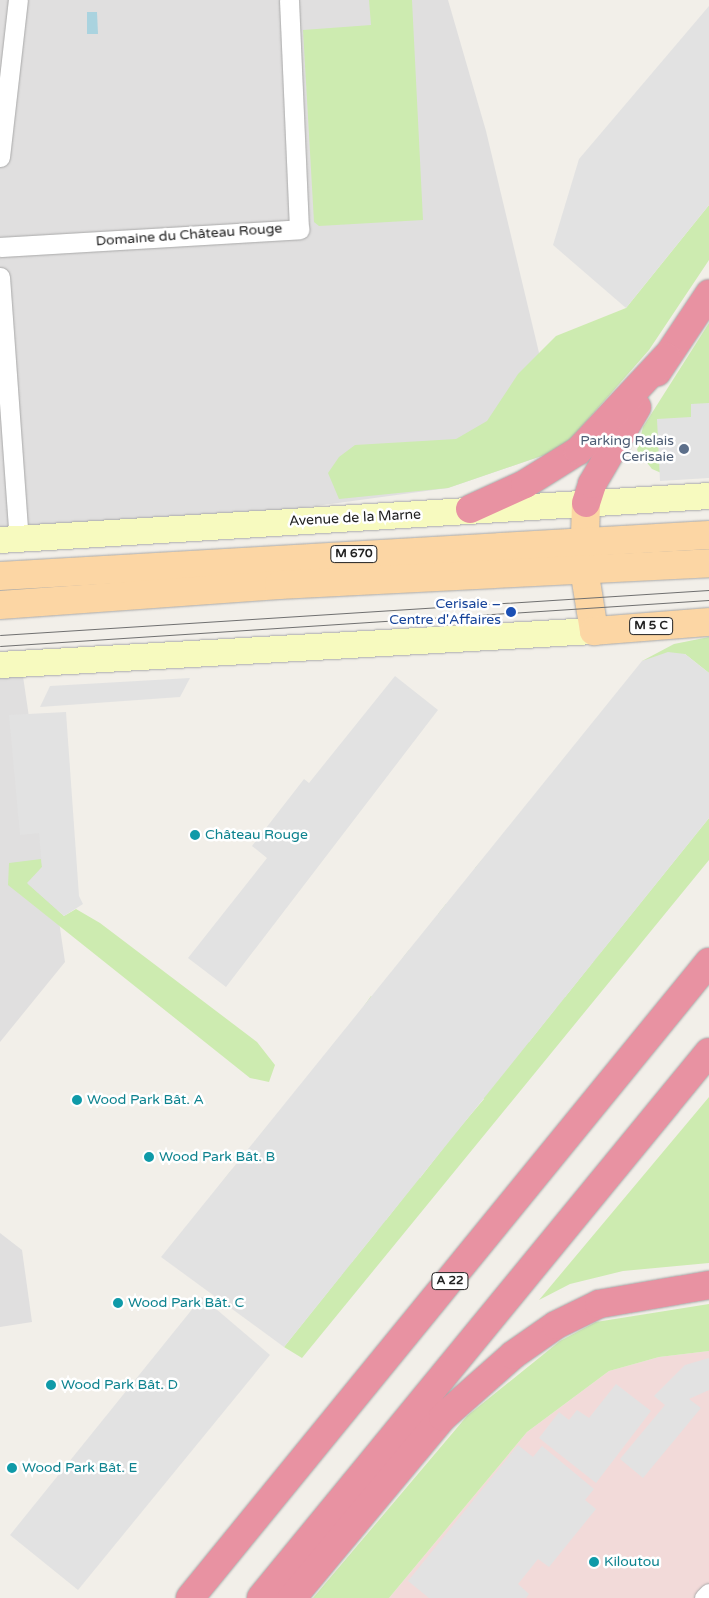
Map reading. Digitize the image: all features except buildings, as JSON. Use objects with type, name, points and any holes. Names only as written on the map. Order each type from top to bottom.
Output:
[{"type":"highway","points":[[586,503],[592,484],[666,357],[709,294]]},
{"type":"highway","points":[[470,509],[525,484],[578,451],[666,357]]},
{"type":"highway","name":"A 22","points":[[190,1598],[709,962]]},
{"type":"highway","points":[[261,1598],[709,1052]]},
{"type":"highway","points":[[292,1598],[443,1417],[513,1355],[564,1320],[599,1304],[709,1285]]},
{"type":"main road","points":[[586,503],[582,541],[584,569],[594,631]]},
{"type":"main road","name":"M 670","points":[[0,576],[709,535]]},
{"type":"main road","name":"M 670","points":[[0,605],[709,563]]},
{"type":"main road","name":"M 5 C","points":[[594,631],[709,622]]},
{"type":"street","points":[[0,157],[18,0]]},
{"type":"street","name":"Domaine du Château Rouge","points":[[0,247],[299,229],[290,0]]},
{"type":"street","points":[[0,277],[9,539]]},
{"type":"street","name":"Avenue de la Marne","points":[[9,539],[470,509],[709,496]]},
{"type":"street","name":"M 5 C","points":[[0,665],[594,631]]},
{"type":"street","points":[[704,1598],[709,1593]]},
{"type":"shaded area","points":[[0,0],[448,0],[486,131],[562,449],[448,488],[0,549]]},
{"type":"shaded area","points":[[709,6],[709,205],[626,308],[553,245],[579,159]]},
{"type":"shaded area","name":"Parking Relais Cerisaie","points":[[709,403],[709,478],[660,481],[657,419],[691,417],[691,404]]},
{"type":"shaded area","points":[[668,652],[685,654],[709,673],[709,818],[284,1347],[161,1257],[642,661]]},
{"type":"shaded area","points":[[20,656],[65,962],[0,1042],[0,657]]},
{"type":"shaded area","points":[[395,676],[438,710],[226,987],[188,958],[267,858],[252,846],[304,779],[309,783]]},
{"type":"shaded area","points":[[190,678],[180,697],[40,707],[50,686]]},
{"type":"shaded area","points":[[66,712],[79,896],[83,904],[64,916],[27,883],[42,867],[39,833],[20,835],[9,715]]},
{"type":"shaded area","points":[[0,1233],[22,1250],[32,1322],[0,1327]]},
{"type":"shaded area","points":[[202,1297],[270,1355],[78,1590],[10,1535]]},
{"type":"shaded area","points":[[709,1351],[709,1598],[389,1598],[527,1432],[609,1371],[659,1357]]},
{"type":"shaded area","points":[[709,1358],[709,1390],[689,1399],[701,1408],[643,1478],[620,1459],[665,1405],[654,1396],[685,1365]]},
{"type":"shaded area","points":[[616,1384],[651,1411],[596,1483],[539,1438],[559,1412],[569,1420],[577,1410],[589,1418]]},
{"type":"shaded area","points":[[518,1445],[533,1457],[542,1446],[594,1489],[585,1500],[596,1509],[549,1567],[538,1559],[518,1584],[529,1594],[526,1598],[429,1598],[408,1581]]},
{"type":"green space","points":[[369,0],[412,0],[423,220],[319,226],[314,222],[303,30],[371,25]]},
{"type":"green space","points":[[709,205],[709,260],[649,350],[562,449],[448,488],[339,499],[328,473],[339,457],[355,445],[456,439],[487,421],[518,374],[556,336],[626,308]]},
{"type":"green space","points":[[709,323],[709,478],[673,478],[652,469],[637,450],[643,427]]},
{"type":"green space","points":[[709,637],[709,673],[685,654],[642,661],[674,644]]},
{"type":"green space","points":[[709,818],[709,860],[302,1358],[284,1347],[343,1273],[223,1181],[230,1172],[352,1262],[377,1231],[258,1138],[265,1129],[386,1220],[411,1188],[299,1086],[420,1178],[448,1142],[329,1050],[337,1040],[456,1132],[484,1099],[364,1006],[371,996],[492,1087],[402,959],[409,950],[529,1042],[556,1008],[438,914],[446,904],[565,997],[593,962],[475,868],[483,859],[601,952]]},
{"type":"green space","points":[[41,859],[42,867],[28,884],[64,916],[76,909],[100,923],[257,1042],[275,1065],[269,1082],[250,1078],[8,885],[9,863]]},
{"type":"green space","points":[[709,1097],[709,1263],[623,1271],[570,1284],[539,1300]]},
{"type":"green space","points":[[709,1304],[709,1351],[659,1357],[609,1371],[527,1432],[389,1598],[313,1598],[467,1416],[560,1341],[596,1322]]},
{"type":"water","points":[[87,12],[97,12],[98,34],[87,34]]},
{"type":"tram line","points":[[0,635],[709,590]]},
{"type":"tram line","points":[[0,646],[709,600]]},
{"type":"place","name":"Parking Relais Cerisaie","points":[[684,449]]},
{"type":"place","name":"Cerisaie – Centre d'Affaires","points":[[511,612]]},
{"type":"place","name":"Château Rouge","points":[[195,835]]},
{"type":"place","name":"Wood Park Bât. A","points":[[77,1100]]},
{"type":"place","name":"Wood Park Bât. B","points":[[149,1157]]},
{"type":"place","name":"Wood Park Bât. C","points":[[118,1303]]},
{"type":"place","name":"Wood Park Bât. D","points":[[51,1385]]},
{"type":"place","name":"Wood Park Bât. E","points":[[12,1468]]},
{"type":"place","name":"Kiloutou","points":[[594,1562]]}]
